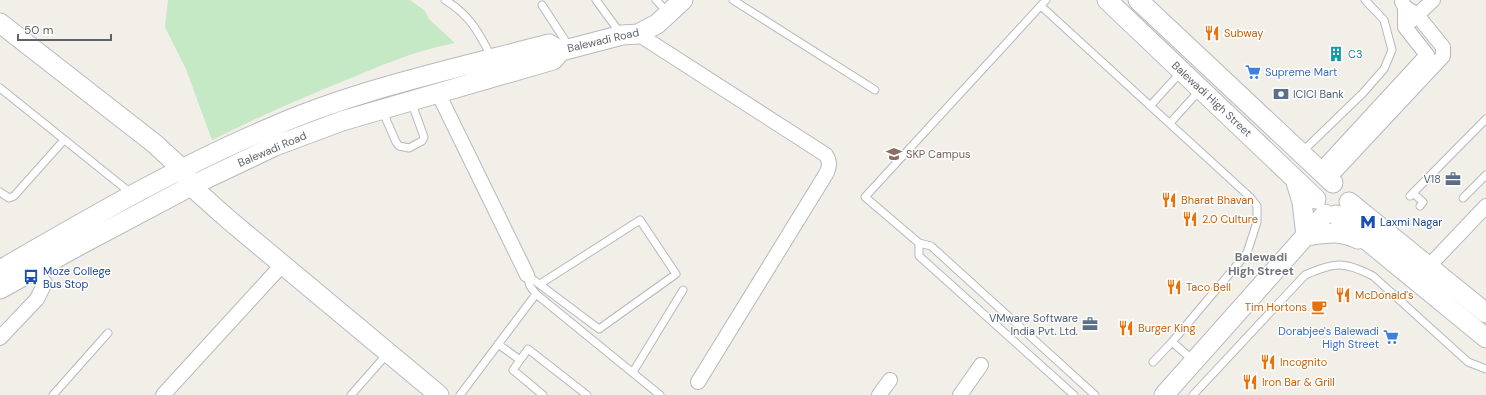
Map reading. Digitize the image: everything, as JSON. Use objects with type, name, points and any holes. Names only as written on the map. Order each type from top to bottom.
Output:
[{"type":"street","name":"Balewadi Road","points":[[0,289],[191,186],[275,146],[342,121],[552,60],[566,49],[630,35],[657,24],[683,0]]},
{"type":"street","name":"Balewadi High Street","points":[[1107,0],[1293,175],[1332,208],[1372,246],[1486,338]]},
{"type":"street","name":"Balewadi High Street","points":[[1138,0],[1301,153],[1328,177],[1345,189],[1332,208]]},
{"type":"street","points":[[1405,27],[1433,0]]},
{"type":"street","points":[[1328,177],[1443,56],[1443,47],[1417,15],[1403,4]]},
{"type":"street","points":[[1403,4],[1405,27],[1427,55]]},
{"type":"street","points":[[0,23],[155,144],[182,169],[191,186],[282,265],[439,395]]},
{"type":"street","points":[[630,35],[826,154],[829,160],[830,167],[826,174],[698,382]]},
{"type":"street","name":"Balewadi Road","points":[[0,270],[182,169],[272,126],[327,105],[549,44],[566,49]]},
{"type":"street","points":[[1164,395],[1332,208],[1320,189],[1328,177],[1427,55],[1444,51]]},
{"type":"street","points":[[438,93],[527,275]]},
{"type":"street","points":[[1293,175],[1302,202],[1306,236]]},
{"type":"street","points":[[1429,266],[1486,206]]},
{"type":"street","name":"Balewadi High Street","points":[[1332,208],[1429,266],[1486,313]]},
{"type":"street","points":[[1306,236],[1343,232],[1372,246]]},
{"type":"street","points":[[163,395],[282,265]]},
{"type":"street","points":[[0,338],[37,299],[44,283],[34,270]]},
{"type":"street","points":[[960,395],[981,365]]},
{"type":"street","points":[[879,395],[890,380]]},
{"type":"lane","points":[[445,0],[459,8],[476,28],[492,59]]},
{"type":"lane","points":[[596,0],[630,35]]},
{"type":"lane","points":[[656,0],[669,14]]},
{"type":"lane","points":[[733,0],[875,90]]},
{"type":"lane","points":[[1301,153],[1384,69],[1392,50],[1384,20],[1365,0]]},
{"type":"lane","points":[[1095,395],[931,246],[919,243],[865,197],[1043,3],[1150,106],[1250,197],[1257,206],[1258,222],[1247,253],[1172,342],[1153,362]]},
{"type":"lane","points":[[542,5],[566,49]]},
{"type":"lane","points":[[1150,106],[1182,71]]},
{"type":"lane","points":[[0,88],[133,196]]},
{"type":"lane","points":[[1170,123],[1201,88]]},
{"type":"lane","points":[[382,109],[396,142],[399,146],[409,148],[422,141],[424,137],[411,101]]},
{"type":"lane","points":[[1420,206],[1423,202],[1411,195],[1486,119]]},
{"type":"lane","points":[[0,192],[9,198],[14,196],[64,140]]},
{"type":"lane","points":[[1463,198],[1486,175]]},
{"type":"lane","points":[[527,275],[540,284],[560,302],[599,329],[676,274],[640,220],[540,284]]},
{"type":"lane","points":[[919,243],[919,256],[1074,395]]},
{"type":"lane","points":[[1193,395],[1305,275],[1336,264],[1354,266],[1373,276],[1468,362],[1486,369]]},
{"type":"lane","points":[[527,275],[530,286],[536,294],[660,395]]},
{"type":"lane","points":[[633,372],[683,290]]},
{"type":"lane","points":[[460,395],[536,294]]},
{"type":"lane","points":[[52,395],[108,333]]},
{"type":"lane","points":[[1172,342],[1194,361]]},
{"type":"lane","points":[[498,344],[520,360]]},
{"type":"lane","points":[[543,395],[513,370],[528,349],[587,395]]},
{"type":"lane","points":[[351,395],[388,353]]},
{"type":"green space","points":[[168,0],[410,0],[425,11],[429,19],[455,43],[400,58],[279,108],[212,140],[186,69],[165,27]]},
{"type":"place","name":"Subway","points":[[1212,33]]},
{"type":"place","name":"C3","points":[[1336,54]]},
{"type":"place","name":"Supreme Mart","points":[[1253,72]]},
{"type":"place","name":"ICICI Bank","points":[[1281,94]]},
{"type":"place","name":"SKP Campus","points":[[894,154]]},
{"type":"place","name":"V18","points":[[1453,179]]},
{"type":"place","name":"Bharat Bhavan","points":[[1169,200]]},
{"type":"place","name":"2.0 Culture","points":[[1190,219]]},
{"type":"place","name":"Laxmi Nagar","points":[[1368,222]]},
{"type":"place","name":"Moze College Bus Stop","points":[[31,277]]},
{"type":"place","name":"Taco Bell","points":[[1174,287]]},
{"type":"place","name":"McDonald's","points":[[1343,295]]},
{"type":"place","name":"Tim Hortons","points":[[1319,307]]},
{"type":"place","name":"VMware Software India Pvt. Ltd.","points":[[1090,324]]},
{"type":"place","name":"Burger King","points":[[1126,328]]},
{"type":"place","name":"Dorabjee's Balewadi High Street","points":[[1391,337]]},
{"type":"place","name":"Incognito","points":[[1268,362]]},
{"type":"place","name":"Iron Bar & Grill","points":[[1250,382]]},
{"type":"district","name":"Balewadi High Street","points":[[1261,264]]}]
